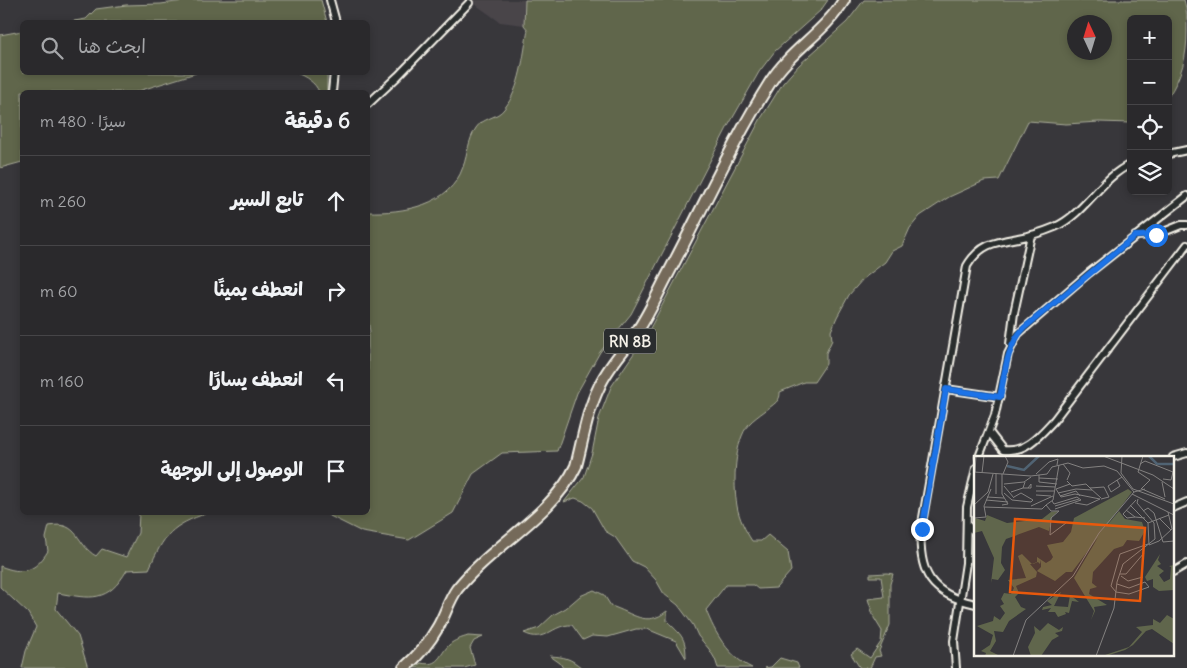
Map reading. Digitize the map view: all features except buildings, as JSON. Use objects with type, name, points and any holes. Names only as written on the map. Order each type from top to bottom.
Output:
[{"type":"main road","name":"RN 8B","points":[[404,668],[421,653],[438,628],[456,590],[488,557],[552,501],[573,473],[589,412],[600,385],[613,363],[641,325],[741,134],[771,81],[782,66],[826,25],[844,0]]},
{"type":"street","points":[[330,0],[335,20]]},
{"type":"street","points":[[370,102],[469,3]]},
{"type":"street","points":[[332,90],[334,75]]},
{"type":"street","points":[[1172,153],[1187,150]]},
{"type":"street","points":[[974,604],[947,596],[936,587],[925,570],[920,549],[966,266],[973,255],[985,246],[1003,240],[1032,235],[1055,227],[1075,214],[1113,175],[1127,166]]},
{"type":"street","points":[[1008,354],[1013,342],[1024,328],[1135,236],[1187,196]]},
{"type":"street","points":[[1135,236],[1156,235],[1181,226],[1187,226]]},
{"type":"street","points":[[979,456],[1000,397],[1014,313],[1032,235]]},
{"type":"street","points":[[989,432],[1004,453],[1021,449],[1043,433],[1187,245]]},
{"type":"street","points":[[946,389],[1000,397]]},
{"type":"street","points":[[1174,457],[1187,453]]},
{"type":"street","points":[[956,668],[954,641],[966,563],[967,507],[974,477]]},
{"type":"street","points":[[1174,508],[1187,502]]},
{"type":"street","points":[[967,525],[974,531]]},
{"type":"street","points":[[1174,571],[1187,564]]},
{"type":"shaded area","points":[[469,0],[525,0],[524,25],[500,22]]},
{"type":"green space","points":[[191,0],[321,0],[326,20],[80,20],[86,19],[96,9],[126,5],[161,4]]},
{"type":"green space","points":[[525,0],[828,0],[821,10],[775,51],[759,72],[727,128],[631,314],[600,352],[577,393],[557,451],[502,453],[473,474],[453,513],[409,540],[362,532],[328,515],[370,515],[370,212],[396,211],[410,208],[436,199],[448,191],[457,180],[463,167],[476,128],[482,122],[501,112],[510,101],[518,81],[528,30],[524,25]]},
{"type":"green space","points":[[864,0],[1184,0],[1187,15],[1185,57],[1172,91],[1172,15],[1127,15],[1127,123],[1066,124],[1028,121],[999,180],[984,181],[949,197],[920,216],[910,228],[902,246],[892,251],[885,262],[863,279],[849,295],[831,331],[832,340],[826,353],[826,364],[814,382],[804,382],[780,392],[776,402],[749,424],[740,441],[736,463],[736,497],[739,515],[752,541],[761,541],[768,535],[788,552],[791,571],[776,588],[758,589],[753,585],[726,585],[706,610],[718,636],[724,644],[736,658],[752,668],[718,668],[709,649],[698,636],[693,625],[678,605],[664,594],[656,580],[644,567],[632,561],[615,537],[605,531],[592,508],[575,498],[564,502],[584,477],[592,453],[599,418],[611,387],[647,334],[760,120],[783,83],[799,65],[847,22]]},
{"type":"green space","points":[[20,31],[20,75],[190,75],[141,90],[20,90],[20,163],[0,168],[0,35]]},
{"type":"green space","points":[[301,75],[327,75],[327,90],[318,90],[310,80]]},
{"type":"green space","points":[[139,515],[202,515],[185,522],[170,533],[159,548],[149,569],[127,570],[120,581],[106,593],[98,596],[80,597],[58,593],[56,609],[78,636],[88,668],[22,668],[26,651],[36,627],[28,613],[0,587],[0,566],[22,571],[28,570],[38,563],[48,551],[46,538],[49,526],[59,525],[72,530],[84,546],[96,556],[102,549],[126,557],[138,533]]},
{"type":"green space","points":[[870,574],[893,574],[890,584],[890,625],[879,651],[881,656],[875,657],[870,668],[860,668],[851,654],[857,649],[870,658],[881,642],[882,631],[874,618],[868,599],[884,597],[881,577],[870,577]]},
{"type":"green space","points":[[594,590],[604,595],[611,606],[639,618],[652,618],[667,611],[667,621],[684,641],[686,658],[676,641],[647,629],[636,629],[608,637],[592,636],[583,640],[572,625],[559,627],[538,636],[524,633],[539,628],[553,615],[566,608],[580,596]]},
{"type":"green space","points":[[468,636],[483,637],[474,641],[470,648],[475,665],[464,668],[414,668],[421,663],[435,662],[451,643]]},
{"type":"green space","points":[[550,656],[567,659],[582,668],[563,668],[560,663]]},
{"type":"green space","points":[[780,658],[797,663],[799,668],[765,668],[771,667]]},
{"type":"route","points":[[922,529],[946,389],[1000,397],[1008,354],[1018,334],[1055,300],[1135,236],[1156,235]]}]
